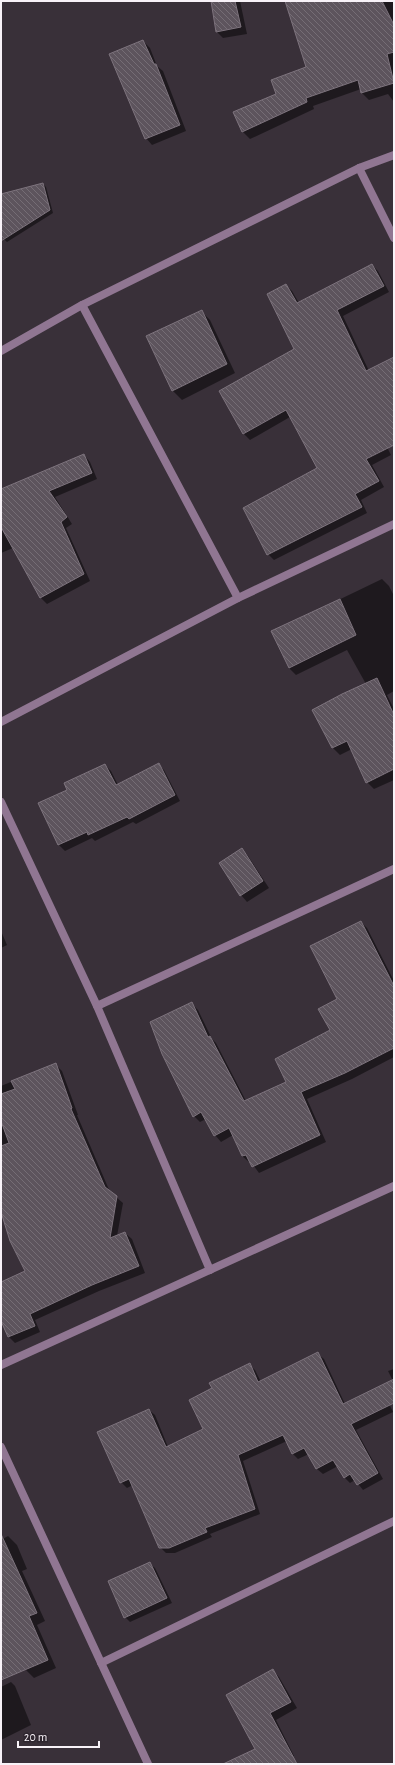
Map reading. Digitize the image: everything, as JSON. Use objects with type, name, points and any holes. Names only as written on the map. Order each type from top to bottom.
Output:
[{"type":"street","points":[[1,351],[82,305],[359,168],[394,155]]},
{"type":"street","points":[[359,168],[394,238]]},
{"type":"street","points":[[82,305],[238,598]]},
{"type":"street","points":[[1,722],[238,598],[394,524]]},
{"type":"street","points":[[1,802],[97,1006],[210,1270]]},
{"type":"street","points":[[97,1006],[394,869]]},
{"type":"street","points":[[1,1365],[394,1186]]},
{"type":"street","points":[[1,1446],[148,1764]]},
{"type":"street","points":[[101,1663],[394,1521]]},
{"type":"building","points":[[211,1],[235,1],[241,27],[216,32]]},
{"type":"building","points":[[285,1],[382,1],[394,25],[394,52],[387,54],[394,83],[361,93],[358,80],[306,98],[307,102],[242,132],[233,112],[276,94],[271,80],[306,67]]},
{"type":"building","points":[[143,40],[154,64],[156,64],[180,125],[145,139],[109,54]]},
{"type":"building","points":[[43,183],[50,210],[1,241],[1,194]]},
{"type":"building","points":[[372,264],[384,286],[337,310],[366,371],[394,357],[394,445],[366,459],[379,481],[355,494],[362,507],[267,555],[243,508],[317,468],[286,410],[243,434],[219,391],[294,349],[267,294],[286,284],[297,303]]},
{"type":"building","points":[[202,310],[227,364],[172,391],[146,336]]},
{"type":"building","points":[[84,454],[92,473],[49,491],[67,517],[61,522],[84,574],[40,598],[1,527],[1,489]]},
{"type":"building","points":[[340,599],[356,635],[289,668],[271,631]]},
{"type":"building","points":[[377,678],[394,715],[394,769],[366,783],[347,741],[332,748],[312,710]]},
{"type":"building","points":[[159,763],[175,795],[129,819],[127,817],[88,835],[87,832],[58,845],[38,803],[67,790],[64,783],[105,764],[116,785]]},
{"type":"building","points":[[242,848],[263,881],[240,896],[219,863]]},
{"type":"building","points":[[361,921],[394,986],[394,1048],[345,1073],[301,1092],[320,1135],[252,1167],[246,1155],[242,1156],[229,1128],[214,1136],[201,1112],[193,1117],[162,1054],[150,1022],[192,1002],[208,1037],[210,1036],[244,1101],[286,1082],[275,1059],[330,1030],[318,1009],[337,999],[310,946]]},
{"type":"building","points":[[56,1063],[72,1108],[71,1109],[105,1187],[117,1196],[110,1238],[125,1232],[139,1266],[92,1285],[30,1314],[35,1326],[8,1337],[1,1321],[1,1282],[25,1271],[10,1241],[1,1212],[1,1146],[9,1143],[1,1121],[1,1094],[15,1089],[11,1081]]},
{"type":"building","points":[[318,1352],[343,1404],[394,1379],[394,1403],[351,1424],[378,1473],[357,1485],[350,1474],[344,1478],[333,1460],[316,1469],[304,1448],[292,1454],[283,1435],[238,1455],[255,1509],[205,1528],[207,1532],[169,1548],[159,1548],[129,1479],[120,1483],[97,1432],[149,1409],[166,1447],[203,1429],[189,1400],[212,1388],[209,1383],[250,1363],[258,1382]]},
{"type":"building","points":[[1,1534],[37,1613],[29,1616],[48,1660],[1,1680]]},
{"type":"building","points":[[150,1562],[167,1598],[124,1618],[108,1581]]},
{"type":"building","points":[[273,1669],[291,1702],[270,1713],[297,1764],[223,1764],[255,1749],[226,1695]]}]
